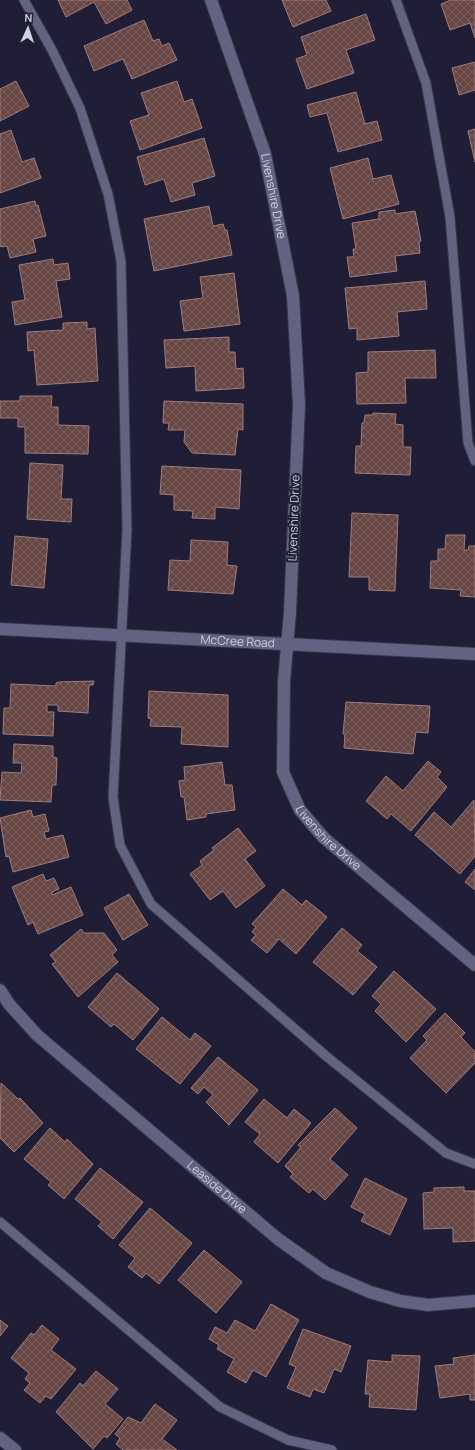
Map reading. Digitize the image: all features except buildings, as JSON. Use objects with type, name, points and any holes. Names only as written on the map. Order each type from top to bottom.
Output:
[{"type":"street","name":"Livenshire Drive","points":[[211,0],[266,154],[293,296],[299,405],[291,604],[284,681],[283,772],[300,810],[324,838],[475,965]]},
{"type":"street","name":"McCree Road","points":[[0,629],[475,654]]},
{"type":"street","name":"Leaside Drive","points":[[0,990],[9,1004],[37,1035],[278,1239],[326,1273],[370,1292],[400,1301],[428,1305],[475,1301]]},
{"type":"street","points":[[0,1438],[15,1450]]},
{"type":"lane","points":[[24,0],[52,50],[80,108],[108,194],[121,261],[127,530],[120,636],[113,797],[120,845],[151,904],[326,1056],[446,1153],[475,1164]]},
{"type":"lane","points":[[396,0],[426,83],[450,217],[468,443],[475,461]]},
{"type":"lane","points":[[0,1222],[220,1407],[288,1440],[332,1450]]}]
